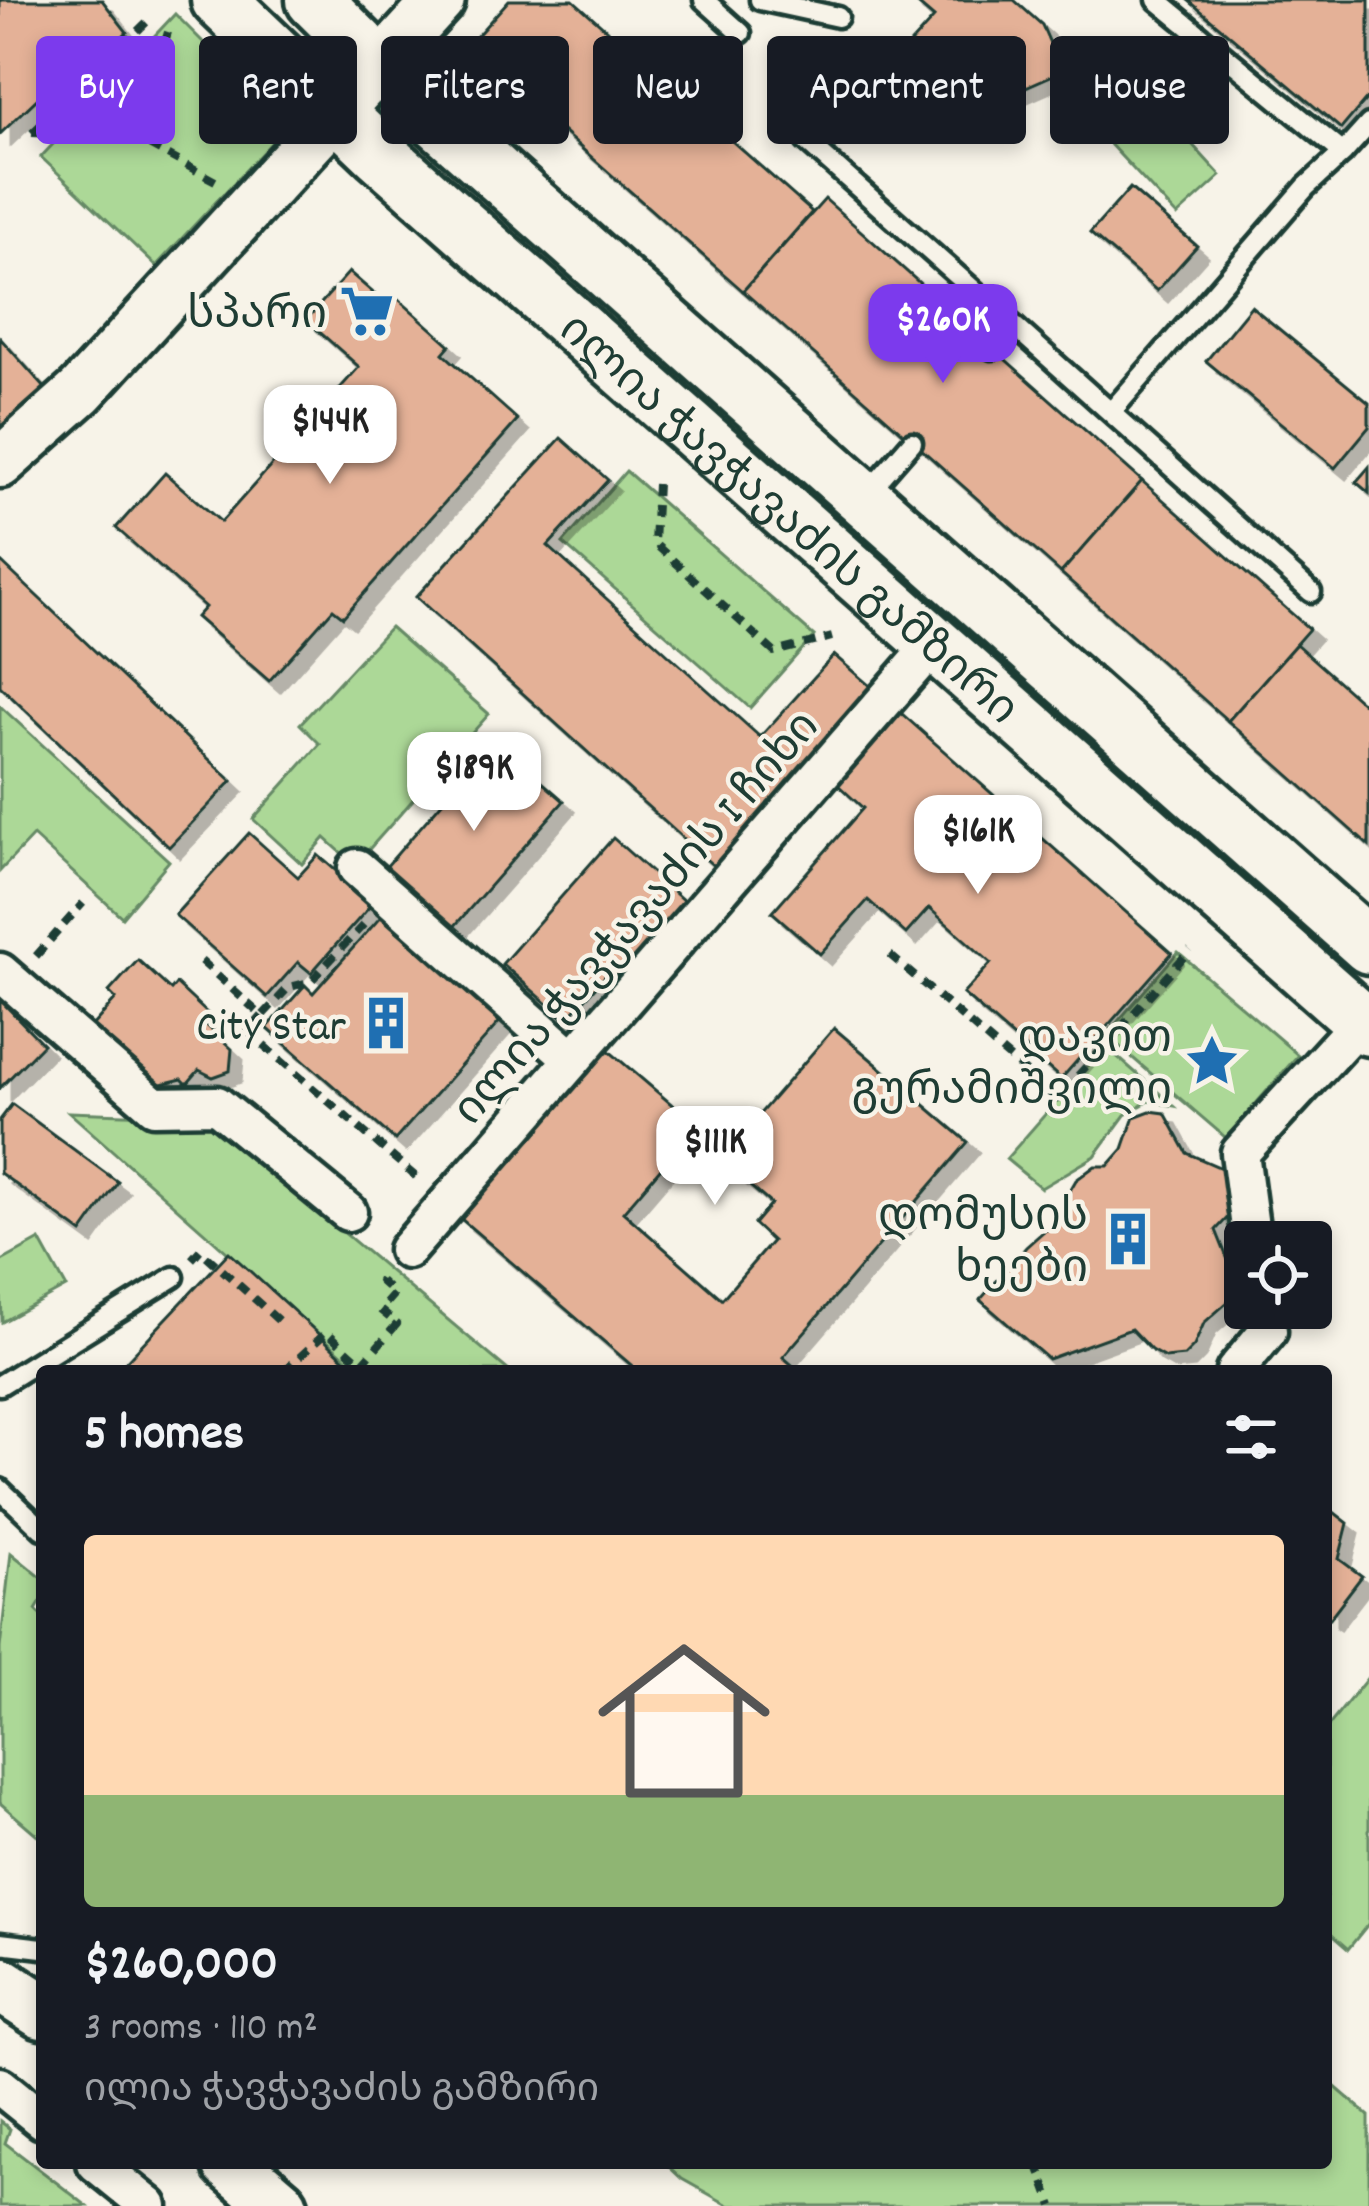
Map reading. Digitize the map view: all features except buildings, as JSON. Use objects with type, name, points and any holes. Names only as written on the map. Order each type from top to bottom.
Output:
[{"type":"main road","name":"ილია ჭავჭავაძის გამზირი","points":[[219,0],[256,36]]},
{"type":"main road","name":"ილია ჭავჭავაძის გამზირი","points":[[314,0],[379,65],[862,500],[1369,950]]},
{"type":"main road","name":"ილია ჭავჭავაძის გამზირი","points":[[357,132],[1354,1015]]},
{"type":"main road","points":[[0,1984],[36,2008]]},
{"type":"main road","points":[[237,2169],[280,2206]]},
{"type":"street","points":[[357,88],[440,0]]},
{"type":"street","points":[[0,463],[81,391],[306,144]]},
{"type":"street","name":"ილია ჭავჭავაძის I ჩიხი","points":[[401,1257],[933,645]]},
{"type":"street","points":[[357,868],[573,1059]]},
{"type":"street","points":[[1249,1221],[1240,1153],[1354,1015],[1369,950]]},
{"type":"street","points":[[6,977],[154,1106],[217,1105],[348,1212]]},
{"type":"street","points":[[1240,1365],[1268,1329]]},
{"type":"street","points":[[0,2086],[36,2115]]},
{"type":"street","points":[[103,2169],[149,2206]]},
{"type":"lane","points":[[704,0],[741,33]]},
{"type":"lane","points":[[760,0],[838,17]]},
{"type":"lane","points":[[1157,0],[1343,153]]},
{"type":"lane","points":[[1111,412],[1306,188],[1369,124]]},
{"type":"lane","points":[[810,144],[1311,592]]},
{"type":"lane","points":[[992,349],[1013,326]]},
{"type":"lane","points":[[862,500],[913,442]]},
{"type":"lane","points":[[0,1385],[174,1277]]},
{"type":"lane","points":[[0,1489],[36,1522]]},
{"type":"lane","points":[[0,1942],[36,1947]]},
{"type":"path","points":[[132,36],[152,17]]},
{"type":"path","points":[[167,36],[168,32]]},
{"type":"path","points":[[147,144],[253,201]]},
{"type":"path","points":[[657,484],[654,544],[774,652],[832,638]]},
{"type":"path","points":[[389,896],[310,982],[289,987],[248,1032],[447,1204]]},
{"type":"path","points":[[6,977],[82,903]]},
{"type":"path","points":[[890,955],[1057,1099],[1190,950]]},
{"type":"path","points":[[201,961],[262,1016]]},
{"type":"path","points":[[200,1250],[279,1321]]},
{"type":"path","points":[[367,1365],[397,1324],[380,1310],[394,1294],[380,1281],[401,1257]]},
{"type":"path","points":[[291,1365],[327,1332],[364,1365]]},
{"type":"path","points":[[1039,2169],[1053,2206]]},
{"type":"green space","points":[[175,14],[199,38],[199,144],[270,144],[156,266],[41,157],[53,144],[175,144],[175,36],[154,36]]},
{"type":"green space","points":[[1110,144],[1192,144],[1221,176],[1177,216]]},
{"type":"green space","points":[[626,471],[814,636],[750,708],[563,543]]},
{"type":"green space","points":[[390,627],[489,714],[355,865],[325,838],[302,864],[253,819],[320,744],[300,724]]},
{"type":"green space","points":[[0,706],[169,861],[122,917],[33,836],[0,871]]},
{"type":"green space","points":[[1178,952],[1298,1055],[1226,1138],[1106,1035]]},
{"type":"green space","points":[[1105,1046],[1174,1106],[1149,1101],[1125,1115],[1095,1156],[1041,1188],[1006,1159]]},
{"type":"green space","points":[[69,1112],[206,1117],[502,1365],[354,1365]]},
{"type":"green space","points":[[40,1240],[66,1287],[2,1322],[0,1262]]},
{"type":"green space","points":[[11,1553],[36,1573],[36,1834],[0,1803],[0,1648]]},
{"type":"green space","points":[[1369,1676],[1369,1923],[1348,1949],[1332,1935],[1332,1722]]},
{"type":"green space","points":[[1332,2084],[1369,2116],[1369,2206],[730,2206],[671,2169],[1332,2169]]},
{"type":"green space","points":[[0,2121],[10,2129],[5,2143],[87,2206],[0,2206]]},
{"type":"place","name":"სპარი","points":[[367,311]]},
{"type":"place","name":"City Star","points":[[386,1023]]},
{"type":"place","name":"დავით გურამიშვილი","points":[[1212,1061]]},
{"type":"place","name":"დომუსის ხეები","points":[[1128,1239]]}]
